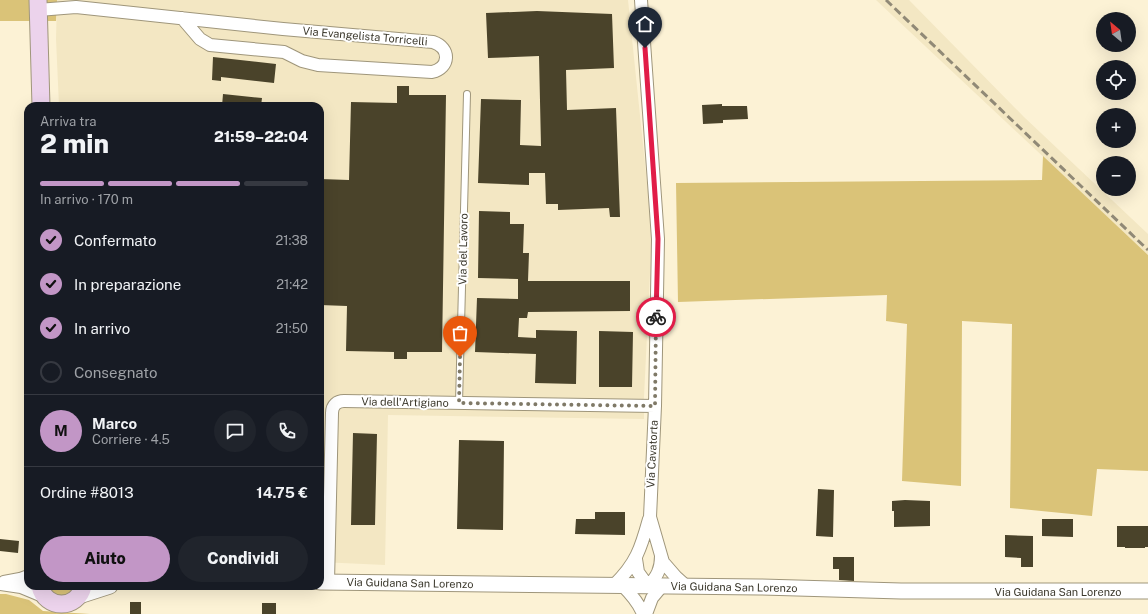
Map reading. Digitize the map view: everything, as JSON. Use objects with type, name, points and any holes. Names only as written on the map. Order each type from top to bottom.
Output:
[{"type":"main road","points":[[38,5],[41,102]]},
{"type":"main road","points":[[47,600],[56,604],[63,604],[77,599]]},
{"type":"street","name":"Via Cavatorta","points":[[641,0],[658,239],[655,406],[650,517],[663,562],[686,586]]},
{"type":"street","name":"Via Evangelista Torricelli","points":[[38,5],[76,7],[182,18],[283,30],[434,42],[442,47],[446,55],[446,60],[440,68],[432,72],[318,65],[302,61],[284,52],[210,45],[200,40],[182,18]]},
{"type":"street","name":"Via dell'Artigiano","points":[[324,582],[332,413],[333,406],[341,401],[655,406]]},
{"type":"street","points":[[644,614],[632,596],[618,585],[636,559],[650,517]]},
{"type":"street","points":[[644,614],[652,598],[655,579],[661,566],[661,556]]},
{"type":"street","points":[[636,559],[638,572],[655,586]]},
{"type":"street","points":[[0,584],[24,578]]},
{"type":"street","name":"Via Guidana San Lorenzo","points":[[324,582],[760,587],[901,592],[1148,591]]},
{"type":"street","points":[[0,584],[24,589]]},
{"type":"street","points":[[25,590],[47,600]]},
{"type":"street","points":[[77,599],[100,590]]},
{"type":"lane","name":"Via del Lavoro","points":[[459,403],[467,94]]},
{"type":"shaded area","points":[[0,0],[57,0],[56,21],[0,21]]},
{"type":"shaded area","points":[[57,0],[628,0],[652,231],[644,419],[388,415],[385,565],[324,562],[324,102],[59,102],[56,39]]},
{"type":"shaded area","points":[[876,0],[909,0],[1024,117],[1096,185],[1096,196],[1108,196],[1148,234],[1148,255]]},
{"type":"shaded area","points":[[1043,156],[1148,255],[1148,471],[1097,469],[1092,516],[1010,508],[1012,324],[962,321],[961,486],[902,481],[907,324],[886,321],[887,295],[678,302],[676,183],[1042,180]]},
{"type":"shaded area","points":[[50,590],[73,590],[72,593],[64,597],[52,594]]},
{"type":"shaded area","points":[[0,594],[6,594],[29,600],[43,611],[90,614],[0,614]]},
{"type":"building","points":[[537,11],[612,14],[614,68],[566,70],[567,110],[616,108],[620,217],[610,217],[609,208],[558,210],[558,204],[546,204],[545,173],[529,173],[529,185],[478,183],[481,99],[521,100],[520,145],[541,146],[539,56],[488,58],[486,13]]},
{"type":"building","points":[[213,57],[276,64],[274,83],[221,77],[221,81],[212,80]]},
{"type":"building","points":[[397,86],[409,86],[409,95],[446,95],[442,352],[407,352],[407,359],[394,359],[394,352],[346,351],[347,306],[324,305],[324,179],[349,180],[351,102],[397,103]]},
{"type":"building","points":[[223,94],[262,98],[262,102],[222,102]]},
{"type":"building","points":[[722,104],[722,106],[747,106],[748,119],[723,120],[723,123],[703,124],[702,105]]},
{"type":"building","points":[[479,211],[510,212],[510,224],[524,224],[523,253],[529,253],[528,281],[630,281],[630,311],[528,312],[527,318],[519,318],[518,337],[536,338],[536,330],[577,331],[576,384],[535,383],[536,354],[475,352],[477,298],[518,299],[518,279],[478,278]]},
{"type":"building","points":[[599,331],[633,332],[632,387],[599,387]]},
{"type":"building","points":[[353,433],[377,434],[375,525],[351,525]]},
{"type":"building","points":[[459,440],[504,441],[503,530],[457,529]]},
{"type":"building","points":[[818,489],[834,490],[833,537],[816,536]]},
{"type":"building","points":[[892,501],[930,501],[930,526],[894,527],[894,511],[892,511]]},
{"type":"building","points":[[595,512],[625,512],[625,535],[575,534],[576,519],[595,519]]},
{"type":"building","points":[[1042,519],[1073,519],[1073,537],[1042,536]]},
{"type":"building","points":[[1117,526],[1148,526],[1148,547],[1117,547]]},
{"type":"building","points":[[1005,535],[1033,536],[1033,567],[1021,567],[1021,558],[1005,557]]},
{"type":"building","points":[[0,539],[19,541],[18,553],[0,551]]},
{"type":"building","points":[[833,557],[854,557],[854,581],[839,580],[839,569],[833,569]]},
{"type":"building","points":[[130,602],[141,602],[141,614],[130,614]]},
{"type":"building","points":[[262,603],[276,603],[276,614],[262,614]]},
{"type":"railway","points":[[886,0],[1148,250]]},
{"type":"way so far","points":[[460,357],[459,403],[655,406],[656,317]]},
{"type":"route","points":[[645,48],[658,239],[656,317]]}]
